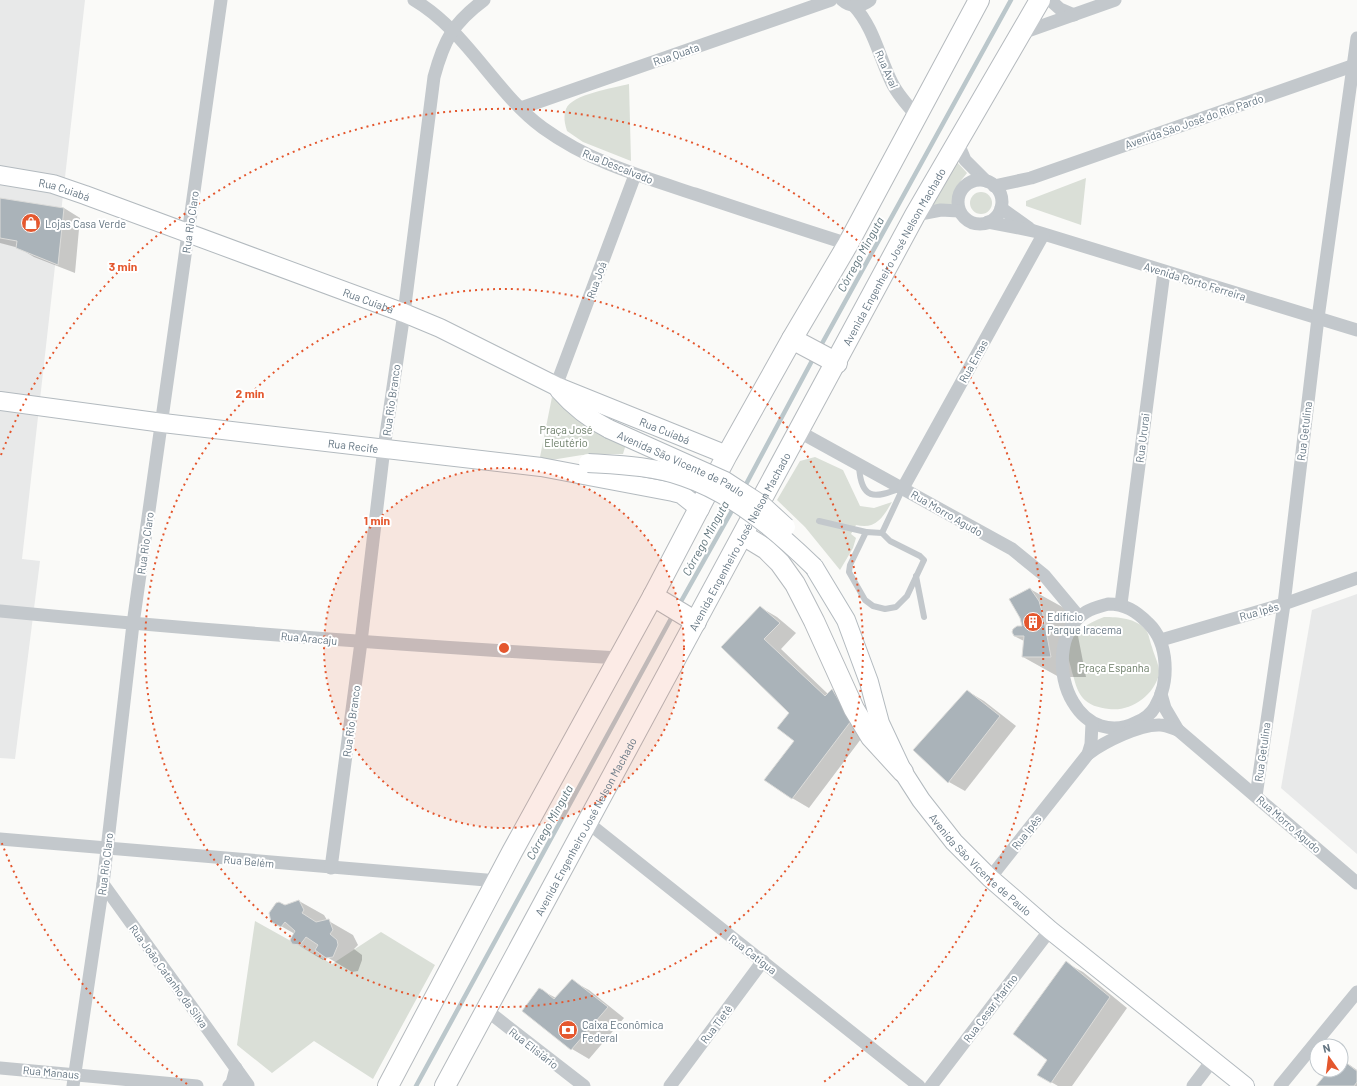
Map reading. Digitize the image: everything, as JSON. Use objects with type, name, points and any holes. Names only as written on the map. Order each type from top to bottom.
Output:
[{"type":"main road","points":[[388,1086],[619,658],[660,600],[700,509],[727,455],[800,344],[848,244],[979,0]]},
{"type":"main road","name":"Avenida Engenheiro José Nelson Machado","points":[[445,1086],[485,1009],[587,822],[690,619],[743,535],[798,431],[831,360],[1040,0]]},
{"type":"main road","name":"Rua Cuiabá","points":[[0,174],[53,184],[404,313],[440,328],[556,386],[727,455]]},
{"type":"main road","points":[[800,344],[831,360]]},
{"type":"main road","name":"Avenida São Vicente de Paulo","points":[[556,386],[579,411],[592,421],[725,481],[762,504],[779,519],[794,536],[846,620],[869,682],[880,723],[903,772],[921,800],[954,842],[990,878],[1050,930],[1245,1086]]},
{"type":"main road","name":"Rua Recife","points":[[0,401],[163,423],[541,467],[681,494],[700,509]]},
{"type":"main road","name":"Avenida São Vicente de Paulo","points":[[541,467],[588,462],[655,469],[683,476],[706,485],[772,528],[814,567]]},
{"type":"main road","points":[[743,535],[766,549],[780,563],[795,584],[814,621],[854,709],[867,732],[884,754],[903,772]]},
{"type":"main road","points":[[660,600],[690,619]]},
{"type":"street","name":"Rua Rio Claro","points":[[74,1080],[103,884],[133,624],[163,423],[222,0]]},
{"type":"street","name":"Rua Descalvado","points":[[414,0],[452,31],[521,108],[541,127],[564,143],[592,159],[635,175],[848,244]]},
{"type":"street","name":"Rua Rio Branco","points":[[331,868],[362,642],[384,448],[404,313],[434,76],[441,50],[452,31],[464,16],[484,0]]},
{"type":"street","name":"Rua Quata","points":[[521,108],[831,0]]},
{"type":"street","points":[[842,0],[854,6],[864,4],[870,0]]},
{"type":"street","points":[[866,19],[870,0]]},
{"type":"street","points":[[1050,0],[1060,8],[1074,15]]},
{"type":"street","points":[[1019,34],[1115,0]]},
{"type":"street","name":"Rua Avaí","points":[[854,6],[866,19],[892,83],[898,94],[916,115]]},
{"type":"street","name":"Rua Getulina","points":[[1256,796],[1284,604],[1318,318],[1355,67],[1357,38]]},
{"type":"street","name":"Avenida São José do Rio Pardo","points":[[990,183],[1031,178],[1355,67]]},
{"type":"street","points":[[957,141],[965,160],[990,183],[1001,203],[996,217],[988,222],[982,224],[968,221],[960,211],[958,203],[959,194],[964,187],[974,181],[990,183]]},
{"type":"street","name":"Rua Joá","points":[[556,386],[635,175]]},
{"type":"street","name":"Avenida São José do Rio Pardo","points":[[1001,203],[1031,178]]},
{"type":"street","name":"Avenida Porto Ferreira","points":[[1001,203],[1038,233]]},
{"type":"street","points":[[916,215],[941,210],[960,211]]},
{"type":"street","name":"Avenida Porto Ferreira","points":[[988,222],[1038,233],[1357,330]]},
{"type":"street","name":"Rua Emas","points":[[903,488],[1038,233]]},
{"type":"street","name":"Rua Ururai","points":[[1121,604],[1164,272]]},
{"type":"street","name":"Rua Morro Agudo","points":[[798,431],[1012,549],[1027,559],[1044,575],[1079,617]]},
{"type":"street","name":"Rua Ipês","points":[[1161,640],[1284,604],[1357,578]]},
{"type":"street","points":[[1108,604],[1121,604],[1144,619],[1153,628],[1161,640],[1165,657],[1161,694],[1155,708],[1145,718],[1117,729],[1110,729],[1092,723],[1082,715],[1073,703],[1066,689],[1063,676],[1063,652],[1072,626],[1079,617],[1098,607],[1108,604]]},
{"type":"street","name":"Rua Aracaju","points":[[0,611],[133,624],[362,642],[619,658]]},
{"type":"street","name":"Rua Morro Agudo","points":[[1161,694],[1165,708],[1178,730],[1357,883]]},
{"type":"street","name":"Rua Ipês","points":[[990,878],[1088,754],[1091,744],[1092,723]]},
{"type":"street","points":[[1088,754],[1105,741],[1150,725],[1166,726],[1178,730]]},
{"type":"street","name":"Rua Catigua","points":[[587,822],[919,1086]]},
{"type":"street","name":"Rua Belém","points":[[0,839],[498,881]]},
{"type":"street","name":"Rua João Catanho da Silva","points":[[103,884],[248,1085],[241,1085]]},
{"type":"street","name":"Rua Cesar Marino","points":[[930,1086],[1050,930]]},
{"type":"street","name":"Rua Tietê","points":[[670,1086],[763,961]]},
{"type":"street","points":[[1280,1086],[1357,992]]},
{"type":"street","name":"Rua Elisiário","points":[[485,1009],[584,1086]]},
{"type":"street","points":[[1193,1086],[1212,1061]]},
{"type":"street","name":"Rua Manaus","points":[[0,1068],[74,1080],[197,1086]]},
{"type":"street","points":[[229,1086],[232,1083],[236,1068]]},
{"type":"lane","points":[[859,464],[860,478],[865,490],[872,495],[883,495],[903,488]]},
{"type":"lane","points":[[882,533],[903,488]]},
{"type":"lane","points":[[819,521],[866,532],[882,533],[890,541],[920,556],[924,560],[907,596],[896,607],[885,609],[873,606],[865,600],[849,572],[850,565],[866,532]]},
{"type":"lane","points":[[916,576],[924,617]]},
{"type":"shaded area","points":[[0,0],[85,0],[22,559],[40,561],[15,759],[0,758]]},
{"type":"shaded area","points":[[1357,594],[1357,854],[1281,788],[1312,610]]},
{"type":"green space","points":[[629,84],[631,161],[583,142],[567,131],[565,123],[566,109],[576,99],[594,92]]},
{"type":"green space","points":[[956,161],[967,173],[955,191],[954,204],[933,205]]},
{"type":"green space","points":[[1086,178],[1081,225],[1026,206],[1026,201]]},
{"type":"green space","points":[[981,192],[989,195],[992,203],[989,211],[981,214],[973,211],[970,203],[973,195]]},
{"type":"green space","name":"Praça José Eleutério","points":[[552,397],[587,424],[626,444],[623,454],[582,455],[539,462]]},
{"type":"green space","points":[[815,457],[843,470],[860,506],[874,508],[892,502],[882,517],[874,524],[869,526],[856,525],[851,534],[856,538],[853,548],[840,570],[805,527],[777,500],[800,461]]},
{"type":"green space","name":"Praça Espanha","points":[[1104,617],[1126,619],[1142,626],[1148,634],[1159,668],[1159,674],[1156,682],[1147,696],[1125,708],[1101,708],[1084,700],[1077,688],[1069,661],[1069,647],[1075,635],[1092,622]]},
{"type":"green space","points":[[255,921],[332,964],[381,932],[435,965],[373,1079],[314,1041],[272,1073],[237,1045]]},
{"type":"building","name":"Lojas Casa Verde","points":[[0,198],[64,208],[58,265],[16,248],[17,241],[0,238]]},
{"type":"building","name":"Edifício Parque Iracema","points":[[1030,588],[1039,601],[1051,657],[1022,657],[1024,636],[1014,636],[1012,632],[1017,626],[1022,626],[1020,618],[1009,599]]},
{"type":"building","points":[[760,606],[780,623],[764,639],[825,696],[832,689],[851,721],[792,799],[764,780],[794,741],[777,728],[789,713],[721,647]]},
{"type":"building","points":[[967,690],[1000,716],[948,783],[913,750]]},
{"type":"building","points":[[299,900],[304,910],[302,913],[316,922],[329,919],[333,930],[330,934],[337,940],[338,945],[333,957],[326,958],[315,950],[318,945],[306,937],[300,945],[292,944],[290,940],[295,931],[285,922],[281,927],[271,922],[269,913],[276,903],[279,902],[285,905]]},
{"type":"building","points":[[1066,961],[1110,997],[1051,1083],[1037,1075],[1047,1060],[1013,1034]]},
{"type":"building","name":"Caixa Econômica Federal","points":[[572,979],[608,1007],[571,1050],[522,1011],[539,988],[554,999]]},
{"type":"building","points":[[1349,1065],[1357,1071],[1357,1082],[1354,1086],[1316,1086],[1322,1078],[1349,1078]]},
{"type":"waterway","name":"Córrego Minguta","points":[[819,349],[1011,0]]},
{"type":"waterway","name":"Córrego Minguta","points":[[744,488],[814,357]]},
{"type":"waterway","name":"Córrego Minguta","points":[[679,605],[734,507]]},
{"type":"waterway","name":"Córrego Minguta","points":[[416,1086],[674,613]]},
{"type":"place","name":"Lojas Casa Verde","points":[[31,223]]},
{"type":"place","name":"Edifício Parque Iracema","points":[[1033,622]]},
{"type":"place","name":"Caixa Econômica Federal","points":[[568,1030]]}]
